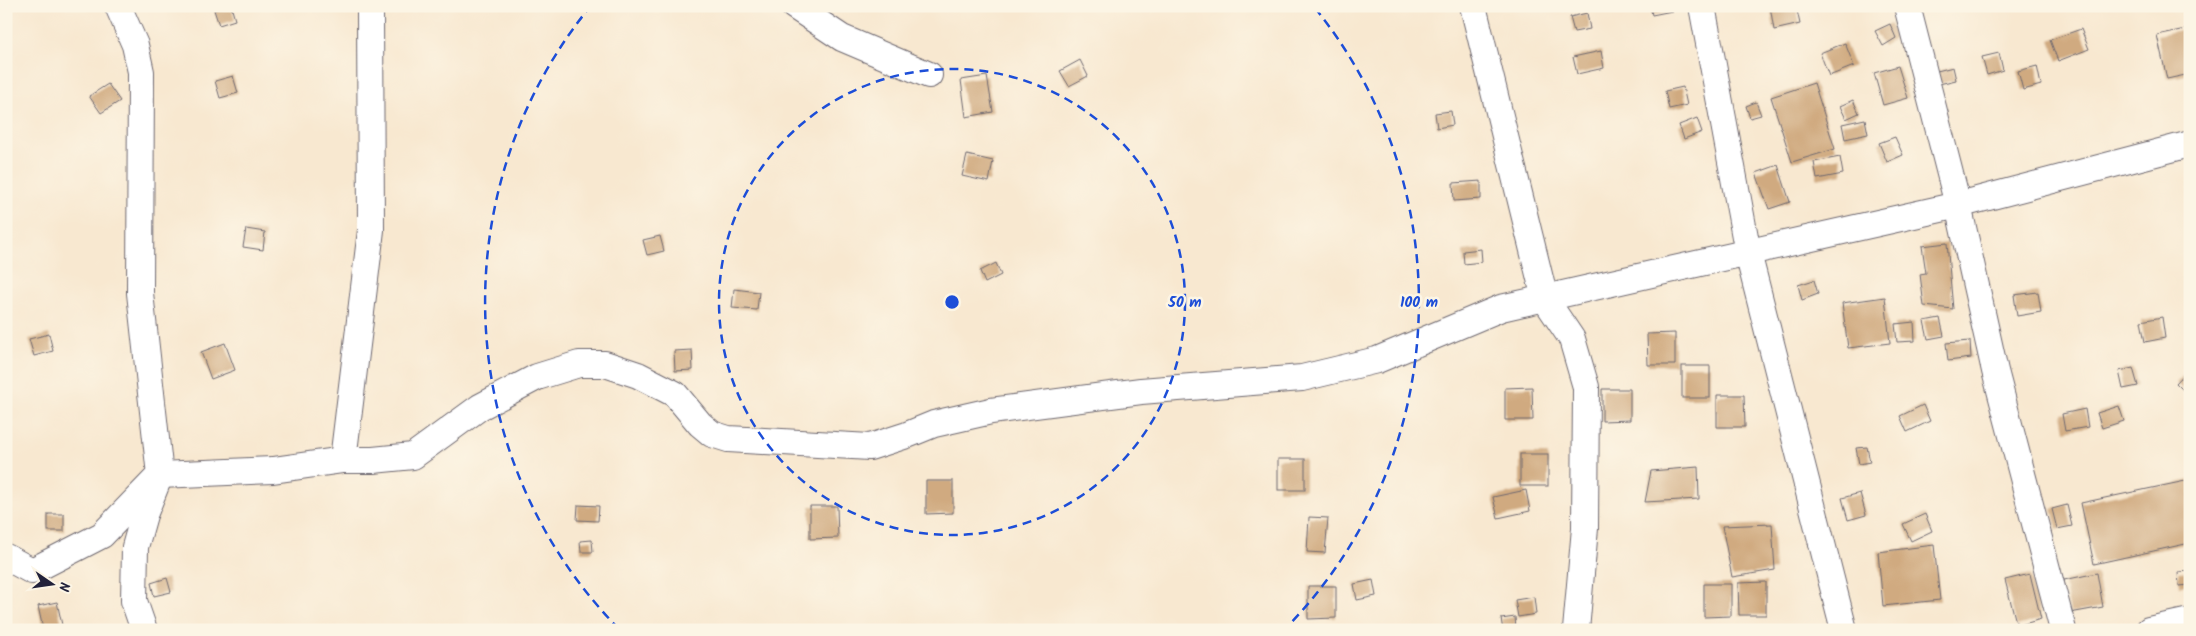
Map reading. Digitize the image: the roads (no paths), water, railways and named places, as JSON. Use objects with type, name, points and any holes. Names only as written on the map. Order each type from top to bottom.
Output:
[{"type":"street","points":[[118,6],[135,45],[141,72],[140,293],[160,475],[144,515],[135,547],[134,601],[144,630]]},
{"type":"street","points":[[343,460],[371,230],[370,6]]},
{"type":"street","points":[[794,6],[842,38],[929,75]]},
{"type":"street","points":[[1473,6],[1545,300],[1572,339],[1586,387],[1585,528],[1576,630]]},
{"type":"street","points":[[1702,6],[1748,253],[1844,630]]},
{"type":"street","points":[[1907,6],[1958,205],[1996,371],[2063,630]]},
{"type":"street","points":[[6,557],[32,571],[102,535],[160,475],[272,470],[343,460],[373,460],[413,456],[480,407],[537,377],[579,364],[605,364],[638,375],[675,394],[700,424],[712,434],[728,439],[870,447],[934,424],[991,411],[1141,391],[1302,378],[1336,372],[1377,360],[1501,308],[1545,300],[1958,205],[2190,144]]},
{"type":"street","points":[[2149,630],[2190,621]]}]
